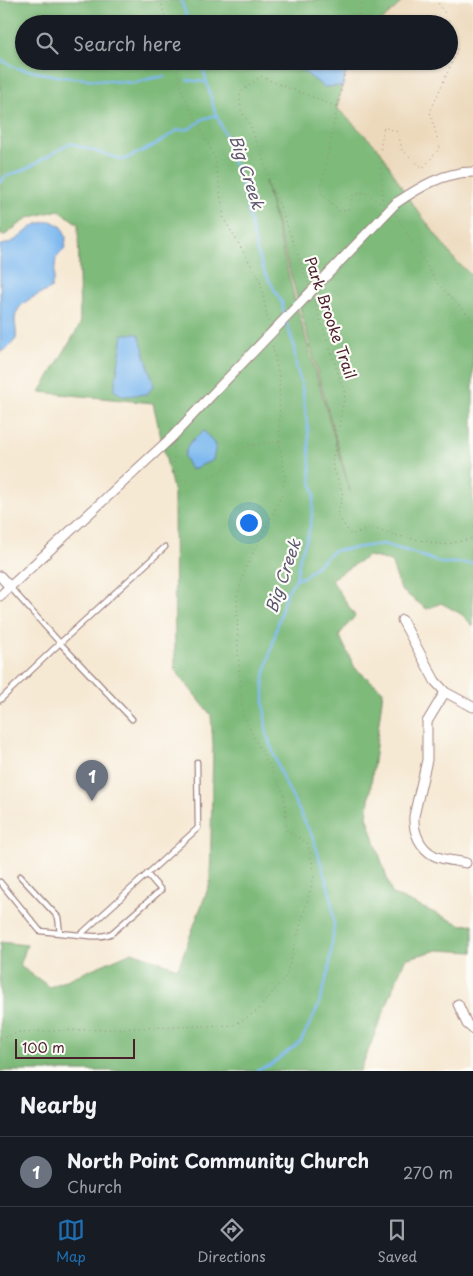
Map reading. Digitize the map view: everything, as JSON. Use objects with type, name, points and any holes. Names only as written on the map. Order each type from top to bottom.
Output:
[{"type":"street","points":[[0,596],[172,437],[396,203],[422,186],[461,172],[473,172]]},
{"type":"street","points":[[0,576],[10,587]]},
{"type":"street","points":[[402,620],[435,681],[445,692],[473,707]]},
{"type":"street","points":[[445,692],[428,722],[427,760],[414,816],[414,825],[418,839],[435,856],[466,863]]},
{"type":"street","points":[[458,1004],[466,1024],[473,1029]]},
{"type":"lane","points":[[0,700],[165,547]]},
{"type":"lane","points":[[10,587],[132,719]]},
{"type":"lane","points":[[80,935],[198,828],[197,762]]},
{"type":"lane","points":[[0,882],[40,931],[94,937],[107,936],[112,933],[162,890],[147,874]]},
{"type":"lane","points":[[20,876],[58,917],[60,933]]},
{"type":"path","points":[[161,0],[164,15]]},
{"type":"path","points":[[358,15],[364,0]]},
{"type":"path","points":[[436,0],[446,15]]},
{"type":"path","points":[[177,70],[182,91],[215,158],[224,219],[260,280],[269,328]]},
{"type":"path","points":[[344,70],[320,192],[339,211],[348,210],[353,195],[365,192],[383,205],[380,150],[384,127],[398,132],[402,150],[423,168],[440,148],[430,112],[449,70]]},
{"type":"path","name":"Park Brooke Trail","points":[[309,286],[251,127],[241,110],[240,93],[261,76],[337,108]]},
{"type":"path","points":[[390,211],[398,217],[438,284],[473,320]]},
{"type":"path","name":"Park Brooke Trail","points":[[312,296],[345,394],[332,463],[343,495],[338,514],[351,536],[372,528],[394,536],[444,545],[473,537]]},
{"type":"path","points":[[0,1039],[20,1032],[234,1025],[257,1011],[286,976],[315,874],[307,842],[287,832],[284,794],[243,716],[238,654],[237,596],[245,569],[281,497],[285,475],[280,440],[279,376],[271,337]]},
{"type":"path","points":[[172,437],[174,442],[174,462],[181,481],[200,480],[218,473],[246,446],[280,440]]},
{"type":"shaded area","points":[[404,0],[473,0],[473,277],[455,260],[408,198],[380,150],[337,108],[345,70],[458,70],[458,15],[388,15]]},
{"type":"green space","points":[[0,0],[404,0],[388,15],[15,15],[15,70],[345,70],[337,108],[380,150],[408,198],[455,260],[473,277],[473,626],[461,614],[441,603],[427,609],[401,590],[391,561],[368,556],[331,579],[355,616],[339,635],[355,668],[383,691],[367,816],[392,894],[462,925],[473,924],[473,952],[438,950],[405,959],[360,1071],[0,1071],[0,942],[27,945],[20,966],[50,987],[132,952],[178,968],[210,883],[213,746],[211,715],[175,670],[174,494],[153,403],[40,392],[80,325],[78,224],[59,210],[28,218],[5,235],[0,235]],"holes":[[[265,181],[350,492],[295,300]]]},
{"type":"water","points":[[301,70],[345,70],[343,86],[324,87]]},
{"type":"water","points":[[51,221],[62,227],[66,237],[65,248],[56,258],[51,289],[24,303],[15,319],[16,339],[8,348],[0,352],[0,245],[15,240],[35,225]]},
{"type":"water","points":[[123,334],[139,334],[154,385],[147,394],[124,396],[114,391]]},
{"type":"water","points":[[204,431],[216,446],[213,460],[191,470],[184,456],[189,443]]},
{"type":"waterway","name":"Big Creek","points":[[181,0],[186,15]]},
{"type":"waterway","points":[[0,59],[15,67]]},
{"type":"waterway","points":[[26,70],[62,77],[135,83],[164,77]]},
{"type":"waterway","name":"Big Creek","points":[[203,70],[214,109],[231,149],[233,163],[237,168],[257,251],[264,271],[282,303],[284,315]]},
{"type":"waterway","points":[[187,80],[206,82]]},
{"type":"waterway","points":[[0,182],[6,176],[26,169],[70,143],[123,160],[153,146],[178,130],[189,129],[203,119],[216,115]]},
{"type":"waterway","name":"Big Creek","points":[[256,1071],[272,1064],[301,1041],[318,1007],[329,970],[334,925],[331,897],[314,840],[283,779],[267,736],[264,706],[264,677],[286,593],[296,579],[300,557],[308,535],[314,494],[302,386],[296,366],[294,345],[286,322]]},
{"type":"waterway","points":[[296,579],[304,577],[333,551],[383,544],[441,563],[473,563]]},
{"type":"place","name":"North Point Community Church","points":[[92,801]]}]
